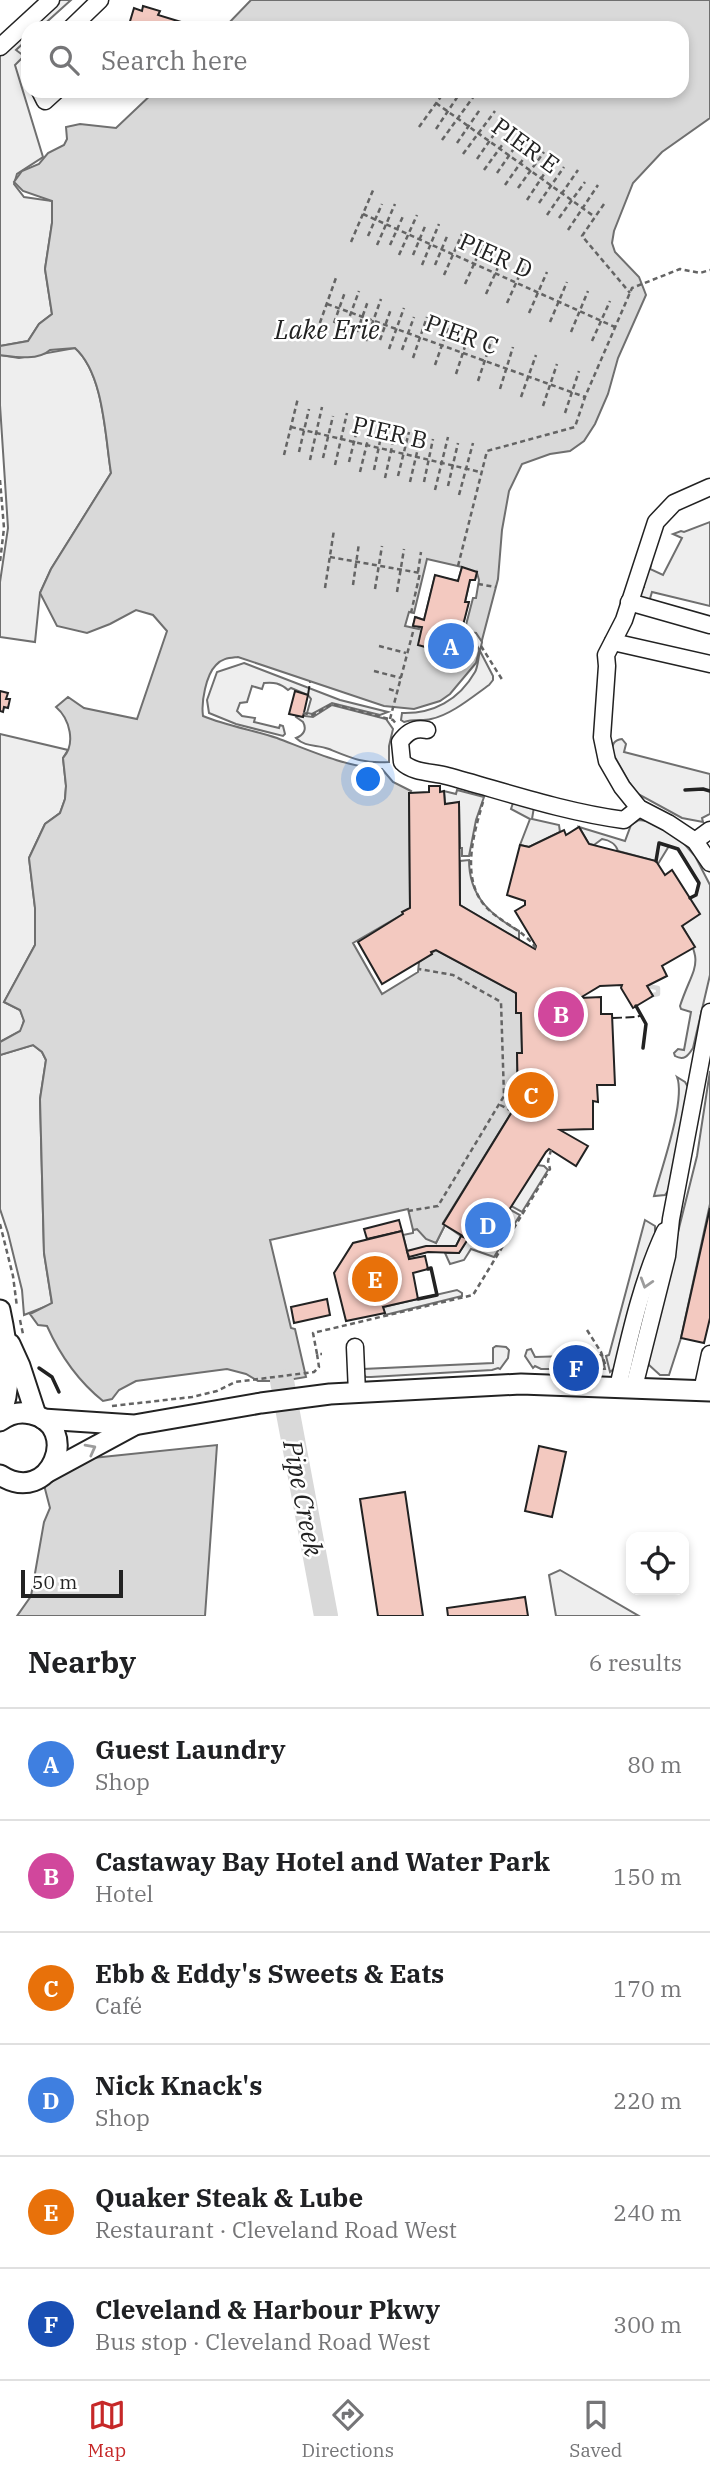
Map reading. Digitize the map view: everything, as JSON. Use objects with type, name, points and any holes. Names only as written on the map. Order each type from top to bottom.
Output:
[{"type":"main road","points":[[0,1310],[15,1336],[20,1366],[40,1417],[54,1433],[58,1449],[48,1472]]},
{"type":"main road","points":[[0,1419],[8,1390],[15,1336]]},
{"type":"main road","points":[[0,1419],[19,1413],[134,1425],[330,1394],[521,1384],[706,1391]]},
{"type":"main road","points":[[0,1475],[17,1482],[33,1481],[134,1425]]},
{"type":"street","points":[[28,21],[51,0]]},
{"type":"street","points":[[91,14],[100,0]]},
{"type":"street","points":[[0,47],[21,28]]},
{"type":"street","points":[[710,487],[674,503],[656,522],[629,602],[606,655],[602,737],[607,761],[622,788],[639,808],[695,841],[710,863]]},
{"type":"street","points":[[629,602],[710,625]]},
{"type":"street","points":[[613,642],[710,664]]},
{"type":"street","points":[[427,730],[420,728],[410,731],[400,742],[402,762],[408,768],[444,775],[585,815],[624,820],[639,808]]},
{"type":"street","points":[[695,841],[710,830]]},
{"type":"street","points":[[626,1387],[667,1256],[671,1219],[710,1012]]},
{"type":"street","points":[[355,1347],[358,1393]]},
{"type":"street","points":[[706,1391],[710,1354]]},
{"type":"path","points":[[419,127],[440,98]]},
{"type":"path","points":[[436,129],[457,98]]},
{"type":"path","points":[[442,140],[472,98]]},
{"type":"path","name":"PIER E","points":[[436,103],[595,217]]},
{"type":"path","points":[[457,143],[481,108]]},
{"type":"path","points":[[463,154],[495,111]]},
{"type":"path","points":[[477,159],[502,123]]},
{"type":"path","points":[[484,170],[516,126]]},
{"type":"path","points":[[497,173],[522,137]]},
{"type":"path","points":[[505,185],[536,141]]},
{"type":"path","points":[[518,188],[544,152]]},
{"type":"path","points":[[527,200],[556,156]]},
{"type":"path","points":[[539,203],[564,167]]},
{"type":"path","points":[[547,215],[578,170]]},
{"type":"path","points":[[559,218],[585,182]]},
{"type":"path","points":[[568,230],[598,185]]},
{"type":"path","points":[[351,242],[374,188]]},
{"type":"path","points":[[368,236],[382,204]]},
{"type":"path","points":[[377,245],[395,204]]},
{"type":"path","points":[[604,204],[582,236],[630,293]]},
{"type":"path","name":"PIER D","points":[[363,214],[615,327]]},
{"type":"path","points":[[390,245],[404,214]]},
{"type":"path","points":[[399,255],[417,215]]},
{"type":"path","points":[[413,255],[426,224]]},
{"type":"path","points":[[422,265],[439,224]]},
{"type":"path","points":[[435,265],[448,234]]},
{"type":"path","points":[[444,275],[462,234]]},
{"type":"path","points":[[465,284],[483,244]]},
{"type":"path","points":[[486,294],[504,254]]},
{"type":"path","points":[[508,303],[525,263]]},
{"type":"path","points":[[458,566],[487,451],[575,427],[585,397],[632,288],[680,269],[700,273],[710,270]]},
{"type":"path","points":[[529,313],[547,272]]},
{"type":"path","points":[[317,331],[337,275]]},
{"type":"path","points":[[550,322],[567,282]]},
{"type":"path","points":[[344,332],[359,291]]},
{"type":"path","points":[[571,332],[588,291]]},
{"type":"path","points":[[334,323],[345,292]]},
{"type":"path","points":[[366,341],[382,299]]},
{"type":"path","points":[[357,332],[368,300]]},
{"type":"path","points":[[592,341],[610,301]]},
{"type":"path","name":"PIER C","points":[[327,304],[585,397]]},
{"type":"path","points":[[389,349],[404,308]]},
{"type":"path","points":[[380,340],[391,309]]},
{"type":"path","points":[[402,350],[414,317]]},
{"type":"path","points":[[413,358],[427,317]]},
{"type":"path","points":[[435,365],[449,325]]},
{"type":"path","points":[[456,374],[470,331]]},
{"type":"path","points":[[478,381],[492,339]]},
{"type":"path","points":[[500,389],[513,347]]},
{"type":"path","points":[[521,397],[536,355]]},
{"type":"path","points":[[543,406],[557,363]]},
{"type":"path","points":[[565,412],[579,371]]},
{"type":"path","points":[[284,456],[298,398]]},
{"type":"path","points":[[310,460],[322,407]]},
{"type":"path","points":[[299,452],[309,409]]},
{"type":"path","points":[[335,465],[347,413]]},
{"type":"path","points":[[323,458],[333,415]]},
{"type":"path","points":[[360,472],[373,419]]},
{"type":"path","points":[[349,462],[359,422]]},
{"type":"path","points":[[385,478],[397,425]]},
{"type":"path","name":"PIER B","points":[[291,427],[480,472]]},
{"type":"path","points":[[374,470],[383,427]]},
{"type":"path","points":[[410,482],[422,431]]},
{"type":"path","points":[[398,476],[409,432]]},
{"type":"path","points":[[435,490],[448,437]]},
{"type":"path","points":[[425,482],[433,439]]},
{"type":"path","points":[[448,486],[458,443]]},
{"type":"path","points":[[459,495],[473,443]]},
{"type":"path","points":[[0,480],[4,528],[0,562]]},
{"type":"path","points":[[325,588],[334,530]]},
{"type":"path","points":[[353,585],[359,543]]},
{"type":"path","points":[[375,589],[382,546]]},
{"type":"path","points":[[397,592],[404,549]]},
{"type":"path","points":[[411,613],[421,552]]},
{"type":"path","points":[[330,557],[418,572]]},
{"type":"path","points":[[478,584],[496,587]]},
{"type":"path","points":[[390,719],[414,628]]},
{"type":"path","points":[[379,646],[407,653]]},
{"type":"path","points":[[481,646],[503,681]]},
{"type":"path","points":[[374,671],[401,678]]},
{"type":"path","points":[[389,689],[398,692]]},
{"type":"path","points":[[303,713],[313,715],[332,704],[390,719],[397,726],[393,734]]},
{"type":"path","points":[[486,796],[474,834],[472,877],[490,911],[521,931],[536,948]]},
{"type":"path","points":[[408,1211],[438,1206],[504,1096],[501,1002],[453,975],[419,969]]},
{"type":"path","points":[[499,1104],[512,1111]]},
{"type":"path","points":[[108,1407],[192,1397],[217,1391],[235,1382],[314,1372],[319,1367],[319,1354],[313,1333],[473,1296],[550,1169],[548,1161],[551,1150]]},
{"type":"path","points":[[0,1224],[13,1276],[15,1336]]},
{"type":"path","points":[[587,1330],[606,1360],[607,1371],[602,1371]]},
{"type":"shaded area","points":[[57,0],[71,0],[48,21],[34,21]]},
{"type":"shaded area","points":[[21,33],[21,45],[16,50],[21,54],[21,59],[15,65],[21,85],[21,98],[25,98],[43,157],[17,174],[14,184],[24,197],[52,201],[52,223],[45,269],[52,314],[39,324],[28,341],[0,346],[0,53]]},
{"type":"shaded area","points":[[75,348],[85,359],[98,389],[111,473],[51,569],[40,593],[35,642],[0,637],[0,582],[8,528],[0,405],[0,355],[19,358]]},
{"type":"shaded area","points":[[710,522],[710,606],[652,592],[649,602],[643,602],[637,593],[644,587],[642,582],[648,566],[651,565],[650,569],[663,575],[682,538],[673,534]]},
{"type":"shaded area","points":[[480,651],[493,676],[489,685],[439,717],[404,722],[401,720],[402,713],[435,708],[453,698],[475,672]]},
{"type":"shaded area","points":[[244,663],[340,700],[388,712],[380,715],[332,703],[312,714],[307,713],[311,699],[308,695],[291,688],[288,690],[280,684],[264,683],[262,689],[252,686],[247,702],[240,703],[237,711],[242,716],[255,718],[254,722],[279,728],[280,725],[283,726],[283,736],[236,724],[209,713],[207,700],[217,672]]},
{"type":"shaded area","points":[[332,705],[386,719],[393,729],[389,762],[358,760],[296,738],[305,729],[297,715],[313,717]]},
{"type":"shaded area","points":[[0,734],[68,750],[63,758],[66,786],[60,813],[45,824],[29,858],[35,908],[35,945],[4,1002],[20,1010],[24,1020],[21,1031],[0,1042]]},
{"type":"shaded area","points":[[622,739],[626,744],[624,752],[710,774],[710,814],[702,818],[703,822],[682,818],[638,794],[612,752],[614,743]]},
{"type":"shaded area","points":[[457,790],[484,797],[469,856],[462,856],[460,848],[459,803],[445,804],[444,791],[456,794]]},
{"type":"shaded area","points":[[513,803],[534,807],[532,819],[559,825],[560,832],[529,847],[520,845],[530,819],[511,809]]},
{"type":"shaded area","points":[[639,820],[655,822],[681,840],[695,856],[710,885],[710,975],[693,1048],[683,1058],[675,1056],[674,1053],[678,1049],[684,1050],[691,1012],[681,1009],[680,1006],[693,974],[695,958],[682,926],[690,898],[696,895],[699,883],[678,849],[669,846],[658,864],[656,861],[618,851],[610,841],[602,839],[594,845],[589,844],[579,827],[625,841],[631,825]]},
{"type":"shaded area","points":[[469,860],[477,894],[490,911],[519,931],[519,940],[460,905],[460,861]]},
{"type":"shaded area","points":[[33,1045],[42,1052],[46,1060],[40,1099],[44,1253],[52,1304],[24,1315],[22,1290],[0,1209],[0,1055]]},
{"type":"shaded area","points":[[710,1071],[710,1204],[681,1338],[669,1375],[660,1375],[649,1365],[647,1356],[697,1156]]},
{"type":"shaded area","points":[[677,1077],[688,1087],[670,1189],[665,1195],[654,1196],[676,1118],[679,1088]]},
{"type":"shaded area","points":[[537,1165],[548,1170],[522,1212],[511,1206]]},
{"type":"shaded area","points":[[509,1209],[520,1215],[494,1257],[471,1249],[464,1260],[450,1264],[445,1253],[459,1253],[468,1239],[473,1242],[479,1233],[491,1240]]},
{"type":"shaded area","points":[[645,1220],[655,1226],[655,1234],[615,1368],[610,1372],[606,1356],[609,1355]]},
{"type":"shaded area","points":[[445,1225],[461,1236],[456,1246],[407,1251],[403,1235],[413,1233],[413,1230],[417,1229],[436,1243]]},
{"type":"shaded area","points":[[457,1290],[462,1296],[385,1315],[383,1307]]},
{"type":"shaded area","points":[[496,1346],[509,1350],[508,1358],[500,1369],[371,1377],[366,1377],[362,1372],[363,1369],[493,1363],[493,1348]]},
{"type":"shaded area","points":[[531,1349],[535,1357],[602,1355],[605,1369],[533,1368],[525,1356],[527,1350]]},
{"type":"shaded area","points":[[560,1570],[639,1616],[556,1616],[549,1575]]},
{"type":"water","name":"Lake Erie","points":[[251,0],[710,0],[710,118],[662,152],[633,183],[612,243],[615,252],[639,277],[646,295],[618,358],[608,394],[584,441],[570,451],[550,454],[522,464],[509,491],[502,530],[498,579],[476,663],[450,694],[440,701],[414,709],[384,706],[238,657],[218,663],[209,675],[205,689],[203,716],[277,738],[342,762],[382,769],[393,782],[411,791],[410,908],[353,943],[382,994],[418,972],[419,962],[436,950],[516,993],[516,1012],[521,1013],[522,1053],[517,1054],[518,1102],[443,1223],[445,1225],[436,1243],[426,1239],[417,1229],[413,1230],[408,1209],[270,1240],[306,1377],[258,1381],[246,1374],[227,1369],[136,1381],[119,1390],[112,1399],[103,1401],[70,1367],[47,1326],[38,1325],[30,1314],[52,1303],[44,1253],[40,1099],[46,1060],[42,1052],[33,1045],[0,1055],[0,1042],[20,1031],[24,1021],[20,1010],[4,1002],[35,945],[35,908],[29,858],[45,824],[60,813],[65,799],[63,758],[69,746],[70,732],[65,718],[56,707],[68,697],[84,708],[137,719],[167,631],[153,615],[136,610],[87,633],[57,626],[40,593],[51,569],[111,473],[98,389],[85,359],[75,348],[50,350],[33,357],[0,355],[0,346],[28,341],[39,324],[52,314],[45,269],[52,223],[52,201],[23,191],[14,182],[22,171],[39,164],[48,153],[64,145],[67,139],[66,127],[80,124],[116,128],[148,98],[689,98],[689,21],[231,21]]},
{"type":"water","points":[[217,1445],[205,1616],[17,1616],[31,1596],[44,1522],[50,1508],[44,1485],[83,1459]]},
{"type":"pier","points":[[427,559],[462,567],[458,581],[435,576],[424,620],[416,617],[413,625],[420,627],[419,629],[405,626],[409,612],[414,613]]},
{"type":"pier","points":[[477,573],[479,580],[476,598],[473,598],[466,625],[469,632],[476,633],[482,642],[480,651],[474,640],[455,635],[458,627],[462,629],[470,580],[475,580]]},
{"type":"building","points":[[143,6],[160,11],[158,15],[178,21],[130,21],[134,8],[142,11]]},
{"type":"building","points":[[462,567],[477,572],[475,580],[470,580],[465,602],[469,602],[462,629],[458,627],[455,635],[467,638],[462,657],[418,645],[422,627],[413,626],[415,617],[424,620],[435,575],[458,581]]},
{"type":"building","points":[[0,691],[8,693],[6,699],[10,699],[8,708],[4,707],[3,712],[0,711]]},
{"type":"building","points":[[295,691],[308,695],[303,717],[289,714]]},
{"type":"building","points":[[429,786],[440,786],[440,792],[444,791],[445,804],[459,802],[460,905],[535,949],[536,946],[515,911],[525,905],[525,901],[507,895],[520,845],[529,847],[564,830],[566,835],[579,827],[589,844],[656,861],[665,875],[672,870],[700,914],[682,926],[695,947],[662,966],[667,976],[647,986],[653,996],[633,1008],[621,988],[622,985],[600,986],[580,998],[601,997],[601,1014],[612,1014],[615,1085],[597,1085],[598,1102],[593,1101],[593,1129],[560,1130],[588,1146],[576,1166],[549,1149],[490,1240],[479,1233],[473,1242],[443,1224],[518,1102],[517,1053],[522,1053],[521,1013],[516,1013],[516,993],[436,950],[382,984],[358,942],[410,908],[409,793],[429,792]]},
{"type":"building","points":[[710,1208],[710,1318],[704,1343],[681,1338]]},
{"type":"building","points":[[399,1220],[402,1231],[367,1239],[364,1229]]},
{"type":"building","points":[[402,1231],[409,1259],[425,1256],[428,1269],[413,1273],[418,1299],[383,1307],[385,1313],[346,1321],[334,1273],[353,1243]]},
{"type":"building","points":[[461,1236],[468,1239],[459,1253],[428,1252],[409,1257],[407,1251],[426,1246],[456,1246]]},
{"type":"building","points":[[327,1299],[330,1315],[294,1323],[291,1307]]},
{"type":"building","points":[[539,1446],[566,1452],[552,1517],[525,1511]]},
{"type":"building","points":[[405,1492],[423,1616],[378,1616],[360,1499]]},
{"type":"building","points":[[525,1597],[528,1616],[448,1616],[447,1608]]},
{"type":"waterway","points":[[647,986],[658,988],[658,994],[653,995]]},
{"type":"waterway","name":"Pipe Creek","points":[[282,1381],[326,1616]]},
{"type":"fence","points":[[308,695],[310,682]]},
{"type":"fence","points":[[613,1018],[641,1015]]},
{"type":"wall","points":[[685,790],[710,791]]},
{"type":"wall","points":[[656,861],[659,843],[678,849],[699,883],[696,895],[690,898]]},
{"type":"wall","points":[[636,1006],[646,1024],[643,1048]]},
{"type":"wall","points":[[418,1299],[437,1295],[431,1268],[428,1269]]},
{"type":"wall","points":[[39,1368],[52,1377],[59,1392]]},
{"type":"place","name":"Guest Laundry","points":[[451,646]]},
{"type":"place","name":"Castaway Bay Hotel and Water Park","points":[[561,1014]]},
{"type":"place","name":"Ebb & Eddy's Sweets & Eats","points":[[531,1095]]},
{"type":"place","name":"Nick Knack's","points":[[488,1225]]},
{"type":"place","name":"Quaker Steak & Lube","points":[[375,1279]]},
{"type":"place","name":"Cleveland & Harbour Pkwy","points":[[576,1368]]}]
